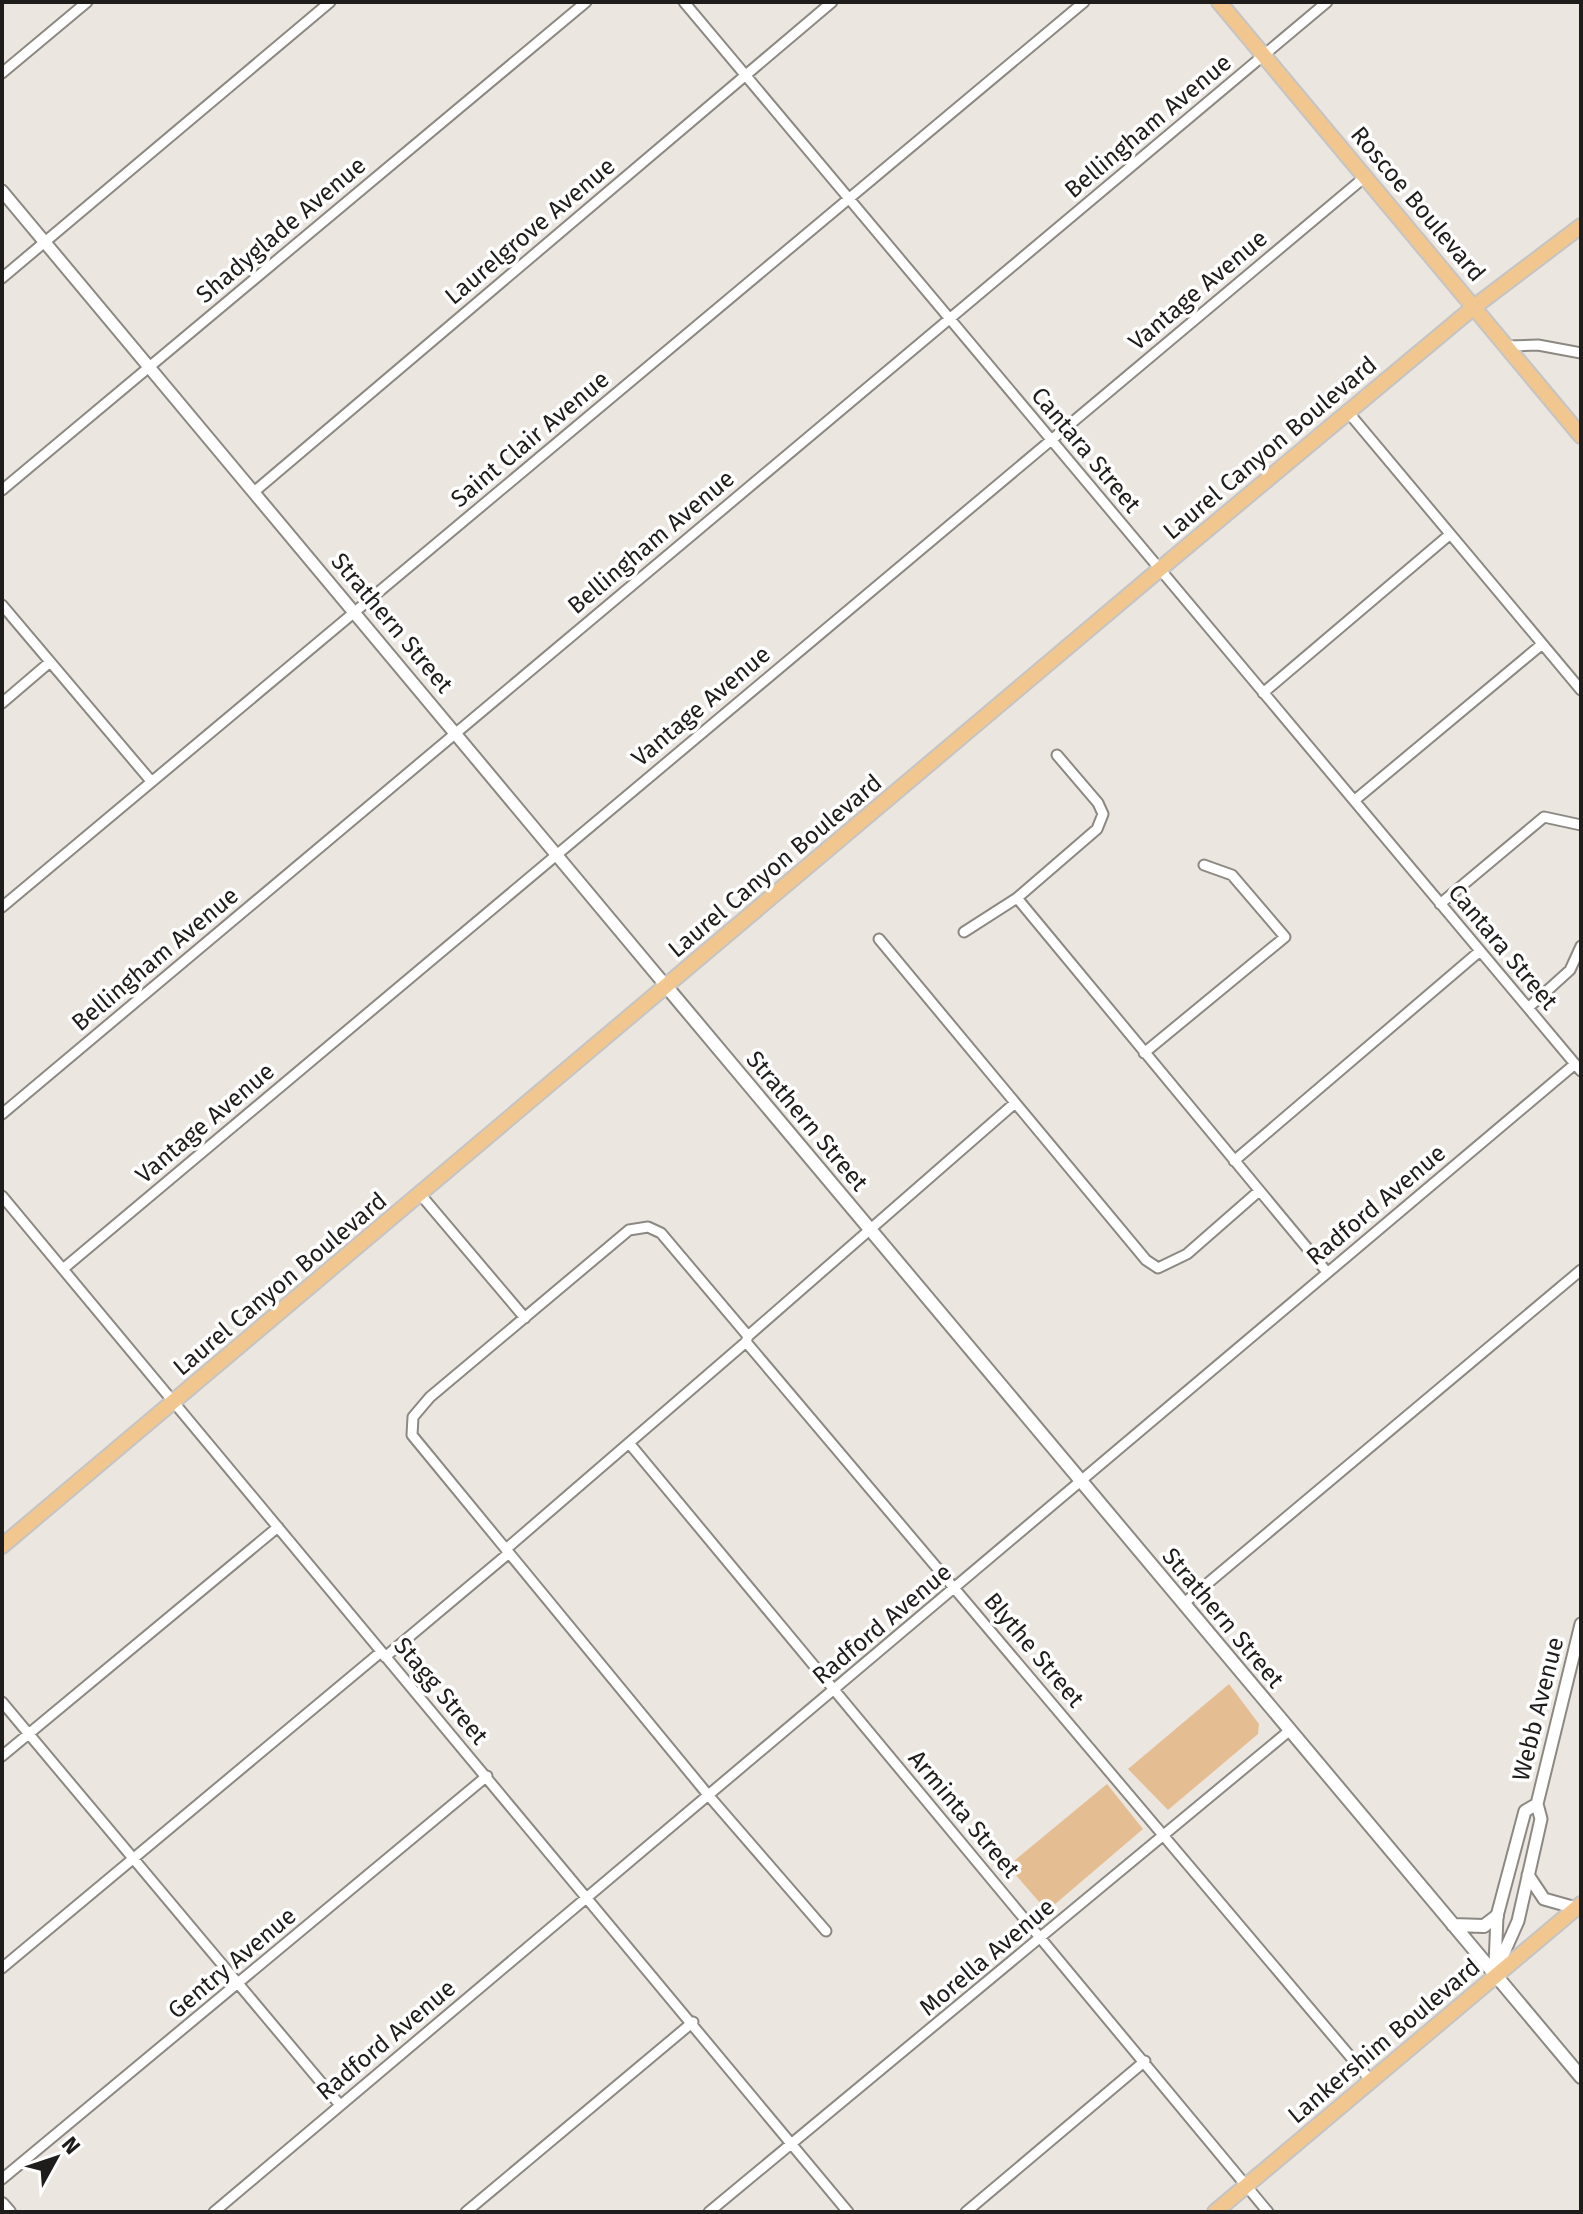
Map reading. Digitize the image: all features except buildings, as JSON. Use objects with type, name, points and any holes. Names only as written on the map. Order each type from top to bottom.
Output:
[{"type":"main road","name":"Roscoe Boulevard","points":[[1219,2],[1581,436]]},
{"type":"main road","name":"Laurel Canyon Boulevard","points":[[2,1546],[1160,569],[1474,307],[1581,226]]},
{"type":"main road","name":"Strathern Street","points":[[666,986],[1581,2077]]},
{"type":"main road","name":"Lankershim Boulevard","points":[[1215,2212],[1578,1906]]},
{"type":"main road","points":[[1453,1925],[1484,1926],[1497,1916]]},
{"type":"main road","points":[[2,2204],[9,2212]]},
{"type":"street","points":[[2,73],[87,2]]},
{"type":"street","points":[[2,278],[330,2]]},
{"type":"street","name":"Shadyglade Avenue","points":[[2,490],[586,2]]},
{"type":"street","name":"Cantara Street","points":[[684,2],[1578,1067]]},
{"type":"street","name":"Laurelgrove Avenue","points":[[255,491],[832,2]]},
{"type":"street","name":"Saint Clair Avenue","points":[[2,907],[1084,2]]},
{"type":"street","name":"Bellingham Avenue","points":[[2,1114],[1327,2]]},
{"type":"street","name":"Vantage Avenue","points":[[63,1269],[1366,176]]},
{"type":"street","name":"Strathern Street","points":[[2,191],[666,986]]},
{"type":"street","points":[[1507,346],[1538,345],[1581,353]]},
{"type":"street","points":[[1348,412],[1448,536],[1581,690]]},
{"type":"street","points":[[1263,693],[1448,536]]},
{"type":"street","points":[[2,605],[151,781]]},
{"type":"street","points":[[1355,800],[1541,645]]},
{"type":"street","points":[[2,703],[50,662]]},
{"type":"street","points":[[964,932],[1017,898],[1097,829],[1103,814],[1098,803],[1057,755]]},
{"type":"street","points":[[1440,904],[1544,817],[1581,825]]},
{"type":"street","points":[[1144,1053],[1285,937],[1232,875],[1204,865]]},
{"type":"street","points":[[1017,898],[1327,1272]]},
{"type":"street","points":[[879,939],[1146,1260],[1158,1268],[1187,1254],[1259,1191]]},
{"type":"street","points":[[1528,1008],[1570,970],[1581,946]]},
{"type":"street","points":[[1234,1161],[1480,951]]},
{"type":"street","name":"Radford Avenue","points":[[214,2212],[1327,1272],[1578,1067]]},
{"type":"street","points":[[2,1968],[508,1551],[1015,1103]]},
{"type":"street","points":[[420,1194],[525,1318],[416,1411],[410,1425],[412,1435],[709,1796],[826,1931]]},
{"type":"street","name":"Stagg Street","points":[[2,1196],[693,2022],[848,2212]]},
{"type":"street","name":"Blythe Street","points":[[525,1318],[629,1230],[648,1227],[661,1233],[1371,2081]]},
{"type":"street","points":[[1183,1604],[1581,1270]]},
{"type":"street","name":"Arminta Street","points":[[629,1443],[1268,2212]]},
{"type":"street","points":[[2,1756],[278,1527]]},
{"type":"street","name":"Webb Avenue","points":[[1494,1975],[1518,1921],[1541,1819],[1537,1804],[1581,1624]]},
{"type":"street","points":[[2,1702],[340,2105]]},
{"type":"street","name":"Morella Avenue","points":[[709,2212],[1289,1731]]},
{"type":"street","name":"Gentry Avenue","points":[[2,2179],[487,1776]]},
{"type":"street","name":"Webb Avenue","points":[[1494,1975],[1497,1916],[1525,1811],[1537,1804]]},
{"type":"street","points":[[1528,1875],[1544,1899],[1578,1906]]},
{"type":"street","points":[[466,2212],[693,2022]]},
{"type":"street","points":[[966,2212],[1145,2061]]},
{"type":"shaded area","points":[[1229,1684],[1259,1724],[1258,1734],[1168,1810],[1128,1769]]},
{"type":"shaded area","points":[[1107,1784],[1143,1829],[1047,1911],[1008,1866]]}]
